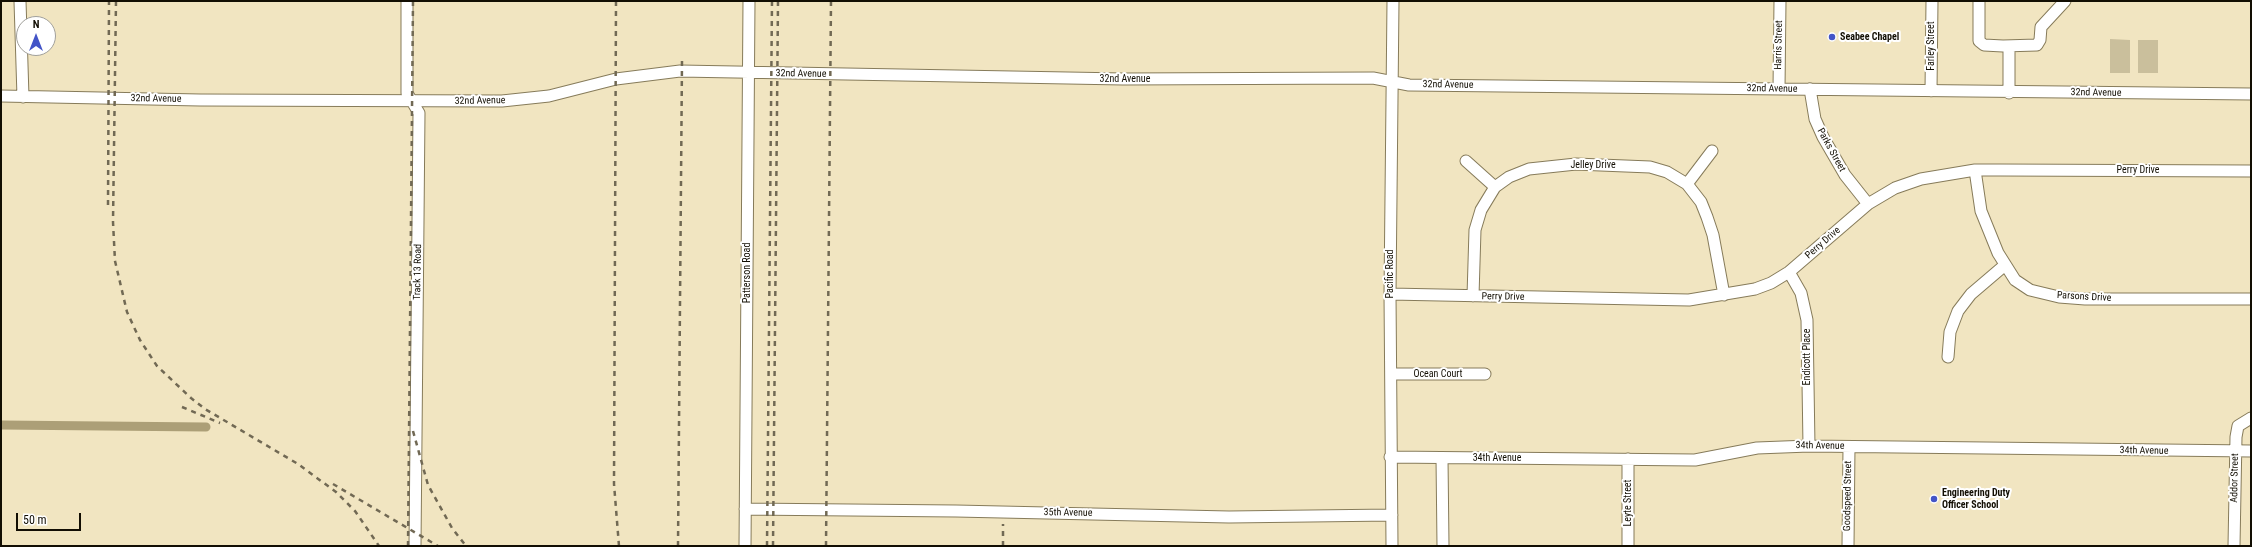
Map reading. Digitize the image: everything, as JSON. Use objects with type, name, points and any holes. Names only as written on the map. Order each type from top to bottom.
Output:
[{"type":"street","points":[[20,1],[23,97]]},
{"type":"street","name":"Track 13 Road","points":[[407,1],[407,93],[419,113],[415,546]]},
{"type":"street","name":"Patterson Road","points":[[745,546],[748,73],[750,1]]},
{"type":"street","name":"Pacific Road","points":[[1392,546],[1390,457],[1390,294],[1393,1]]},
{"type":"street","name":"Harris Street","points":[[1778,89],[1780,1]]},
{"type":"street","name":"Farley Street","points":[[1931,91],[1932,1]]},
{"type":"street","points":[[1979,1],[1979,41],[1984,45],[2009,46],[2037,45],[2039,43],[2041,27],[2065,1]]},
{"type":"street","points":[[2009,46],[2009,92]]},
{"type":"street","name":"32nd Avenue","points":[[1,96],[200,100],[510,101],[549,96],[616,78],[650,73],[680,71],[1124,79],[1373,78],[1409,85],[2251,94]]},
{"type":"street","name":"Parks Street","points":[[1810,89],[1814,119],[1822,137],[1845,175],[1868,204]]},
{"type":"street","points":[[1687,184],[1712,151]]},
{"type":"street","points":[[1466,161],[1495,187]]},
{"type":"street","name":"Jelley Drive","points":[[1473,296],[1475,230],[1481,210],[1495,187],[1509,177],[1529,169],[1576,164],[1650,167],[1667,172],[1687,184],[1701,202],[1708,217],[1713,235],[1724,295]]},
{"type":"street","name":"Perry Drive","points":[[1390,294],[1690,300],[1754,289],[1789,272],[1868,204],[1906,183],[1975,170],[2251,171]]},
{"type":"street","name":"Parsons Drive","points":[[1975,170],[1985,225],[2005,266],[2015,280],[2025,287],[2059,297],[2085,299],[2251,299]]},
{"type":"street","points":[[1948,356],[1950,332],[1958,311],[1971,294],[2005,266]]},
{"type":"street","name":"Endicott Place","points":[[1789,272],[1801,293],[1807,320],[1808,446]]},
{"type":"street","name":"Ocean Court","points":[[1391,374],[1485,374]]},
{"type":"street","name":"Addor Street","points":[[2234,546],[2235,452],[2238,426],[2251,418]]},
{"type":"street","name":"34th Avenue","points":[[1390,457],[1701,460],[1757,448],[1808,446],[2251,452]]},
{"type":"street","name":"Goodspeed Street","points":[[1848,546],[1849,447]]},
{"type":"street","points":[[1442,458],[1443,546]]},
{"type":"street","name":"Leyte Street","points":[[1628,459],[1628,546]]},
{"type":"street","name":"35th Avenue","points":[[745,509],[956,510],[1229,517],[1392,515]]},
{"type":"shaded area","points":[[2110,39],[2130,40],[2130,73],[2110,73]]},
{"type":"shaded area","points":[[2138,40],[2158,40],[2158,73],[2138,73]]},
{"type":"waterway","points":[[1,425],[206,427]]},
{"type":"railway","points":[[108,205],[109,1]]},
{"type":"railway","points":[[116,1],[113,222],[115,261],[127,312],[140,340],[157,366],[205,409],[298,464],[336,492],[355,511],[379,546]]},
{"type":"railway","points":[[408,546],[413,1]]},
{"type":"railway","points":[[616,1],[614,484],[619,546]]},
{"type":"railway","points":[[767,546],[772,1]]},
{"type":"railway","points":[[773,546],[778,1]]},
{"type":"railway","points":[[826,546],[831,1]]},
{"type":"railway","points":[[678,546],[682,61]]},
{"type":"railway","points":[[182,407],[220,423]]},
{"type":"railway","points":[[413,431],[428,485],[452,528],[466,546]]},
{"type":"railway","points":[[333,484],[438,546]]},
{"type":"railway","points":[[1003,524],[1003,546]]},
{"type":"place","name":"Seabee Chapel","points":[[1832,37]]},
{"type":"place","name":"Engineering Duty Officer School","points":[[1934,499]]}]
